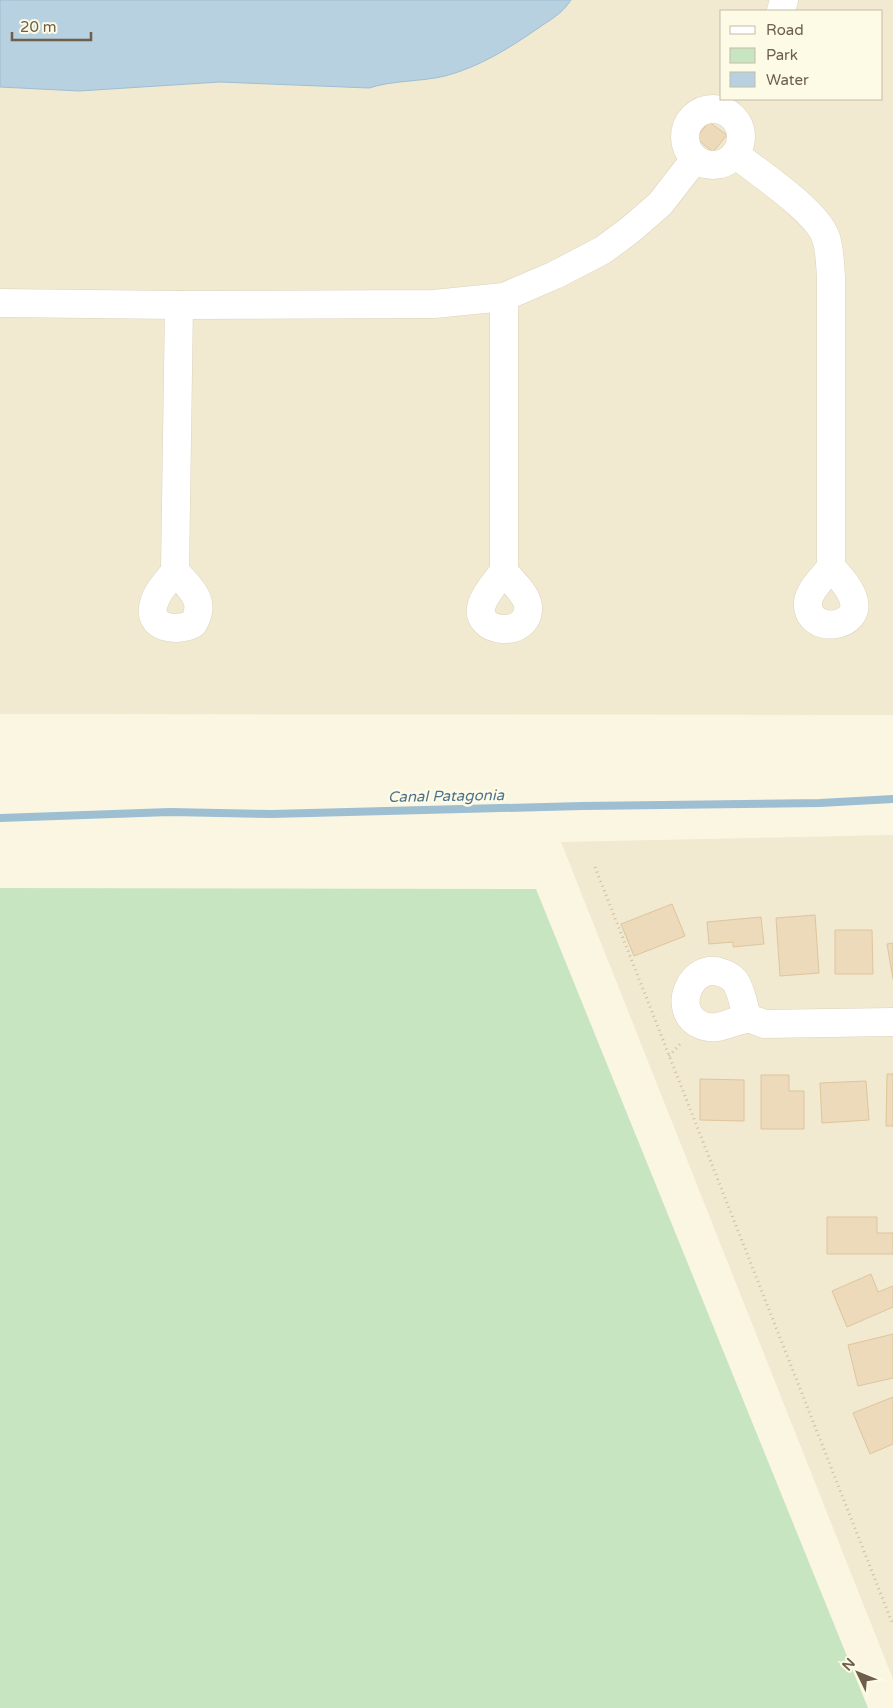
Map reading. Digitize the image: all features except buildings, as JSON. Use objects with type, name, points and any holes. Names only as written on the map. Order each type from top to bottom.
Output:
[{"type":"street","points":[[734,107],[741,138],[740,146],[735,154],[729,160],[711,166],[702,164],[695,159],[688,152],[685,142],[688,124],[694,116],[702,111],[711,109],[721,111],[734,107]]},
{"type":"street","points":[[735,154],[799,204],[817,221],[827,239],[831,277],[831,566]]},
{"type":"street","points":[[0,303],[179,306],[434,304],[504,297],[555,275],[603,250],[660,204],[695,159]]},
{"type":"street","points":[[504,297],[504,571]]},
{"type":"street","points":[[175,571],[179,306]]},
{"type":"street","points":[[747,1018],[764,1024],[893,1022]]},
{"type":"path","points":[[595,867],[893,1625]]},
{"type":"shaded area","points":[[0,0],[893,0],[893,715],[0,714]]},
{"type":"shaded area","points":[[893,835],[893,1679],[561,842]]},
{"type":"green space","points":[[0,888],[536,889],[868,1708],[0,1708]]},
{"type":"water","points":[[0,0],[571,0],[556,16],[504,50],[470,68],[436,78],[369,88],[220,82],[79,91],[0,87]]},
{"type":"waterway","name":"Canal Patagonia","points":[[0,818],[170,812],[272,814],[582,806],[820,803],[893,799]]}]
